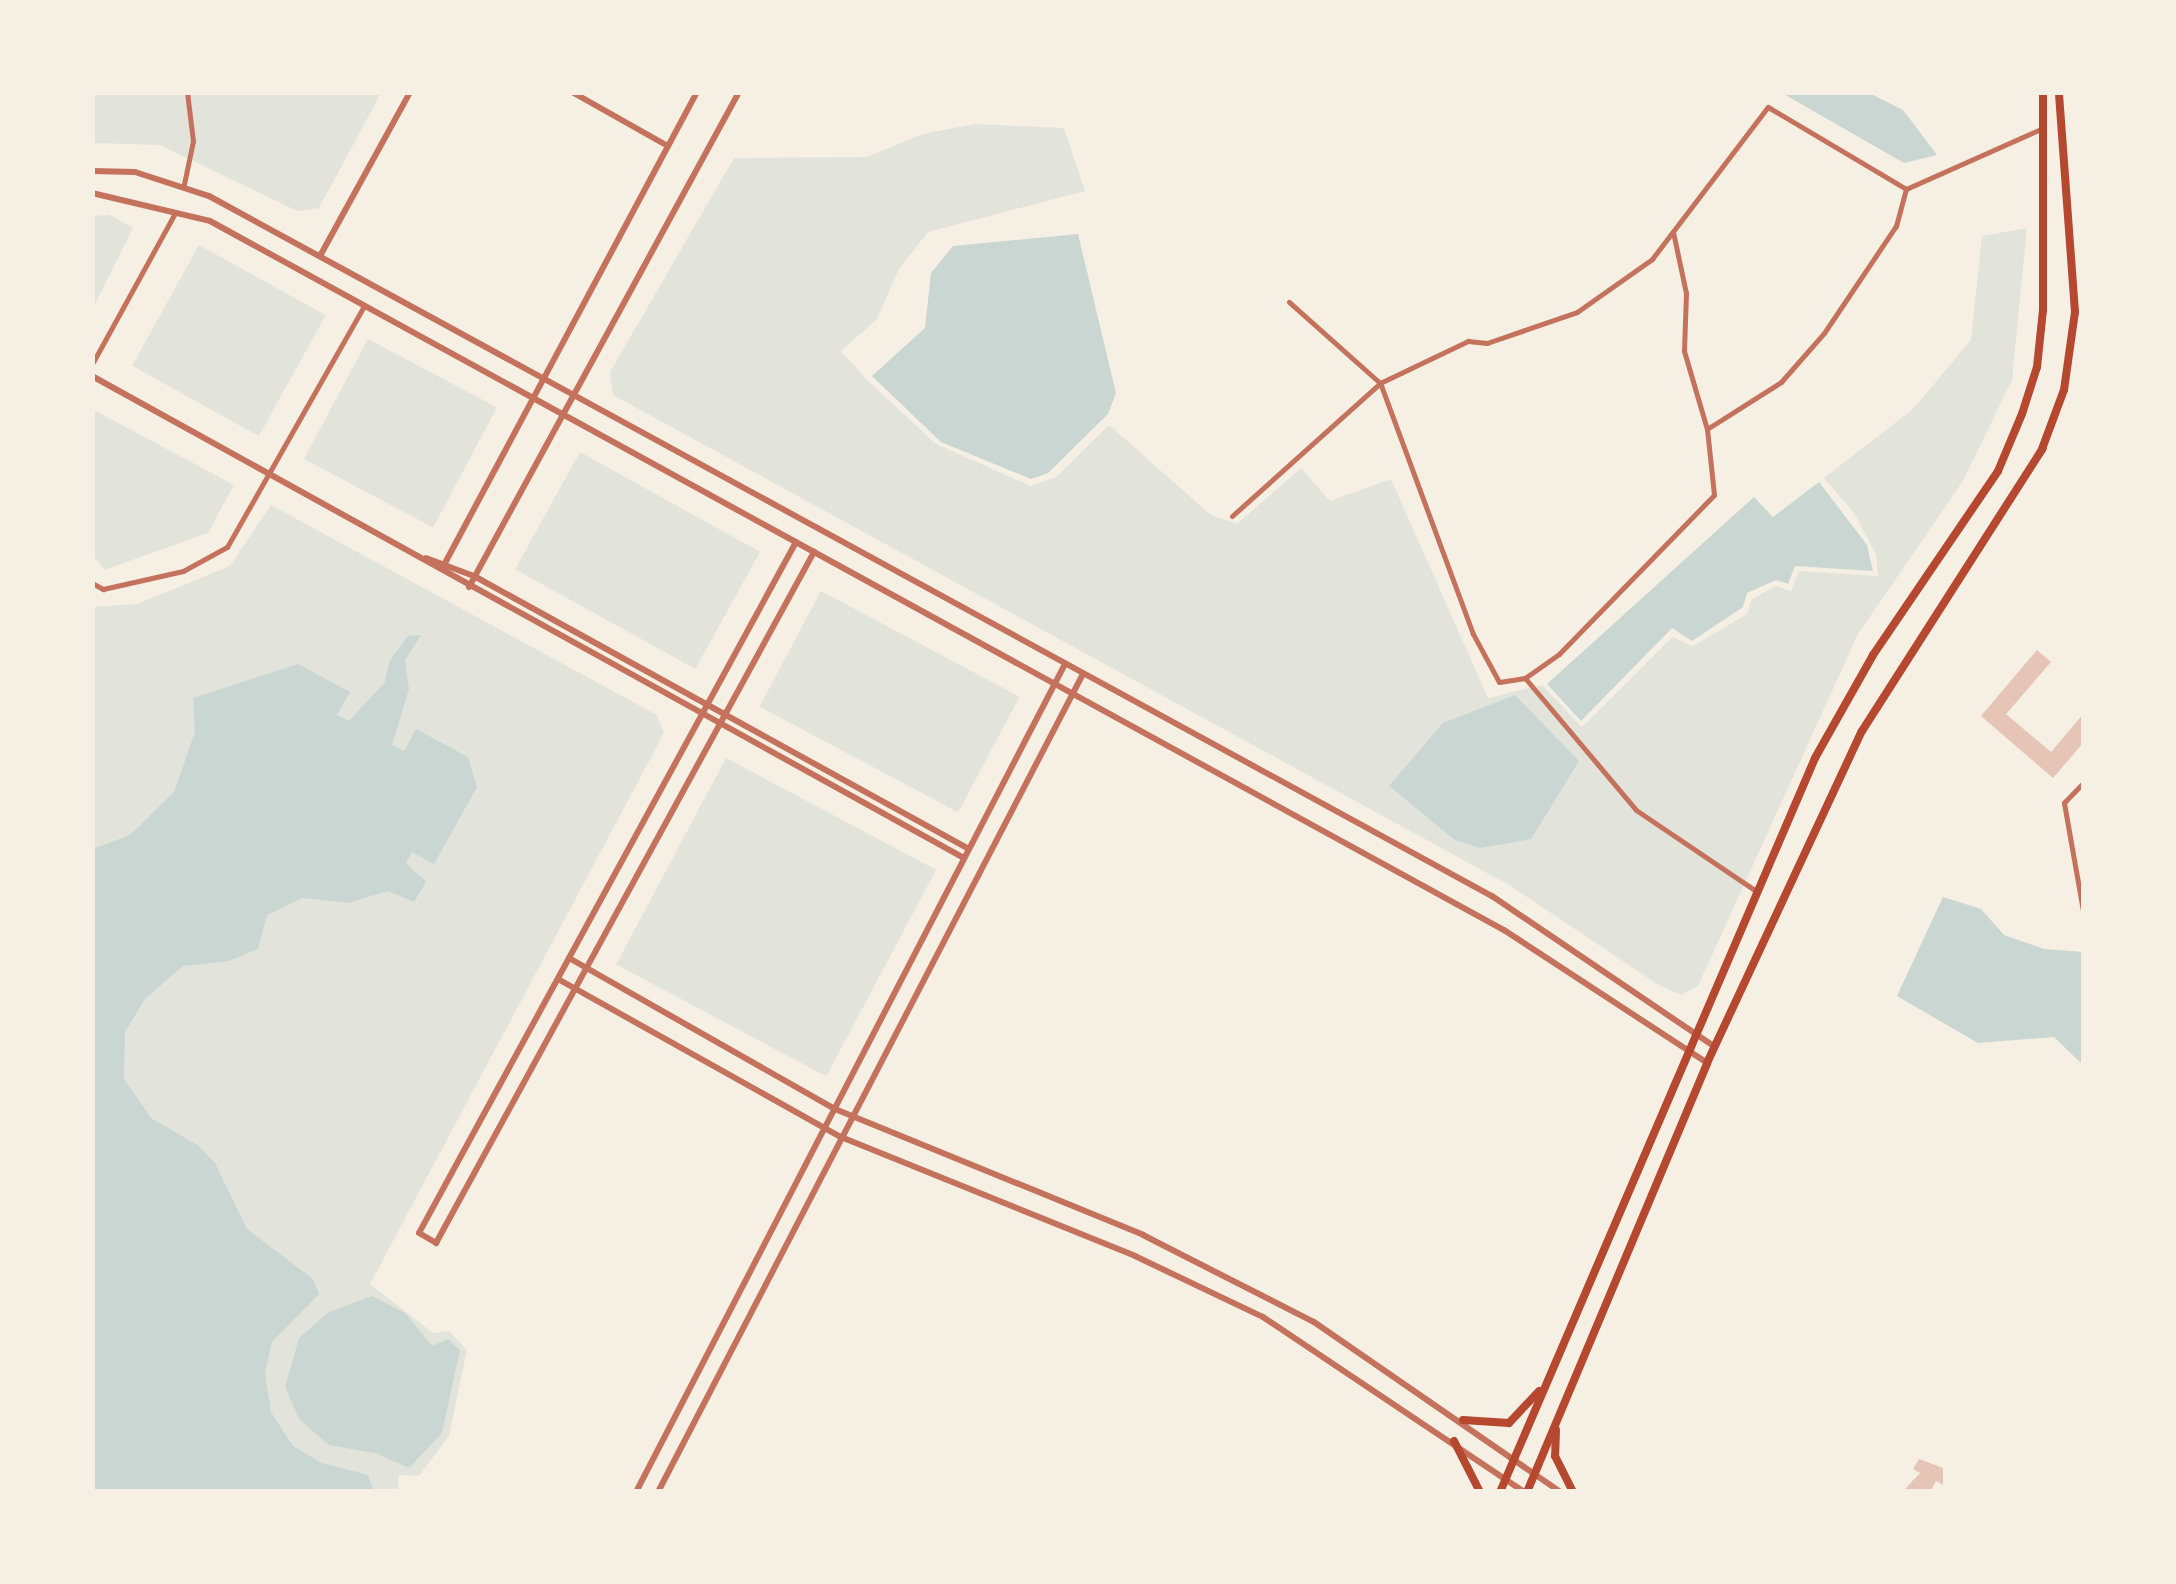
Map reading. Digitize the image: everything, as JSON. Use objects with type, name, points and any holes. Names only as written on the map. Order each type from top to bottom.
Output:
[{"type":"main road","points":[[1500,1492],[1753,889],[1872,655],[1998,472],[2022,414],[2037,367],[2043,310],[2044,92]]},
{"type":"main road","points":[[1526,1492],[1714,1046],[1862,731],[1957,574],[2015,494],[2064,390],[2075,312],[2059,92]]},
{"type":"main road","points":[[1462,1420],[1509,1422],[1548,1379]]},
{"type":"main road","points":[[1557,1422],[1556,1456],[1573,1492]]},
{"type":"main road","points":[[1454,1441],[1480,1492]]},
{"type":"street","points":[[184,184],[193,142],[188,92]]},
{"type":"street","points":[[320,256],[410,92]]},
{"type":"street","points":[[572,92],[668,146]]},
{"type":"street","points":[[440,570],[697,92]]},
{"type":"street","points":[[469,586],[566,416],[739,92]]},
{"type":"street","points":[[1232,516],[1380,383],[1468,341],[1488,343],[1577,312],[1652,259],[1768,107],[1906,189]]},
{"type":"street","points":[[1906,189],[2043,128]]},
{"type":"street","points":[[92,171],[134,172],[184,184],[320,256],[1545,926],[1692,1036],[1714,1046]]},
{"type":"street","points":[[1707,429],[1782,382],[1824,334],[1896,226],[1906,189]]},
{"type":"street","points":[[92,194],[176,210],[210,222],[1504,930],[1568,967],[1686,1054],[1707,1063]]},
{"type":"street","points":[[92,364],[176,210]]},
{"type":"street","points":[[1288,302],[1380,383],[1474,634],[1499,682],[1525,678],[1559,654],[1714,495],[1707,429],[1684,351],[1686,293],[1673,232]]},
{"type":"street","points":[[92,582],[103,589],[182,570],[227,547],[364,306]]},
{"type":"street","points":[[92,376],[425,558],[469,586],[705,708]]},
{"type":"street","points":[[796,542],[419,1233],[436,1243],[814,552]]},
{"type":"street","points":[[425,558],[446,561],[723,718],[969,849]]},
{"type":"street","points":[[636,1492],[1065,664]]},
{"type":"street","points":[[658,1492],[1083,674]]},
{"type":"street","points":[[1525,678],[1636,810],[1753,889]]},
{"type":"street","points":[[723,718],[964,858]]},
{"type":"street","points":[[2084,782],[2064,803],[2084,916]]},
{"type":"street","points":[[569,958],[835,1109],[1161,1244],[1314,1322],[1462,1420],[1560,1492]]},
{"type":"street","points":[[558,979],[841,1137],[1135,1256],[1263,1316],[1526,1492]]},
{"type":"shaded area","points":[[93,93],[381,93],[319,208],[297,211],[160,145],[93,143]]},
{"type":"shaded area","points":[[1782,93],[1869,93],[1903,110],[1937,155],[1904,163]]},
{"type":"shaded area","points":[[975,124],[1064,128],[1085,191],[928,232],[899,269],[877,319],[841,351],[867,380],[936,444],[1031,486],[1056,477],[1109,425],[1211,515],[1237,524],[1301,468],[1330,501],[1391,479],[1488,698],[1542,685],[1582,727],[1672,637],[1693,646],[1747,614],[1752,599],[1776,586],[1791,591],[1799,571],[1878,576],[1876,554],[1854,513],[1824,478],[1913,409],[1971,340],[1982,236],[2027,228],[2012,380],[1963,481],[1858,634],[1698,986],[1681,995],[1657,984],[1509,885],[613,395],[610,372],[734,158],[867,157],[923,134]]},
{"type":"shaded area","points":[[110,215],[133,228],[93,308],[93,216]]},
{"type":"shaded area","points":[[1078,234],[1116,393],[1108,414],[1048,473],[1031,479],[941,442],[872,376],[925,328],[931,273],[953,246]]},
{"type":"shaded area","points":[[199,245],[326,315],[259,436],[132,366]]},
{"type":"shaded area","points":[[368,339],[497,408],[433,528],[304,459]]},
{"type":"shaded area","points":[[92,409],[234,485],[208,533],[104,570],[93,555]]},
{"type":"shaded area","points":[[580,452],[760,552],[695,669],[515,569]]},
{"type":"shaded area","points":[[1819,482],[1867,545],[1873,571],[1795,566],[1788,584],[1776,580],[1747,593],[1743,607],[1692,641],[1672,628],[1581,721],[1547,684],[1754,497],[1773,517]]},
{"type":"shaded area","points":[[271,505],[657,715],[664,733],[370,1284],[433,1333],[449,1331],[467,1350],[449,1436],[419,1476],[399,1475],[398,1491],[93,1491],[92,607],[137,604],[230,566]]},
{"type":"shaded area","points":[[821,591],[1020,697],[958,812],[759,707]]},
{"type":"shaded area","points":[[421,635],[405,660],[409,689],[392,745],[404,751],[416,729],[468,757],[477,787],[434,864],[412,852],[406,863],[426,882],[414,902],[388,891],[348,903],[303,898],[267,915],[258,949],[229,961],[183,966],[145,999],[125,1032],[124,1079],[151,1118],[199,1146],[215,1163],[247,1229],[313,1279],[319,1294],[272,1342],[265,1373],[271,1412],[293,1446],[322,1463],[368,1475],[374,1491],[93,1491],[93,849],[130,835],[174,792],[195,732],[193,698],[298,664],[350,692],[337,715],[349,721],[385,682],[389,662],[408,636]]},
{"type":"shaded area","points":[[1515,695],[1579,761],[1531,839],[1480,848],[1455,840],[1389,786],[1443,723]]},
{"type":"shaded area","points":[[726,758],[936,870],[826,1076],[616,965]]},
{"type":"shaded area","points":[[1943,897],[1981,909],[2004,935],[2044,949],[2083,952],[2083,1065],[2054,1037],[1978,1043],[1897,996]]},
{"type":"shaded area","points":[[372,1296],[405,1313],[432,1346],[448,1339],[460,1350],[442,1433],[409,1468],[375,1453],[329,1445],[299,1419],[285,1387],[299,1338],[329,1312]]},
{"type":"building","points":[[2037,650],[2051,662],[2006,714],[2051,752],[2084,713],[2084,742],[2053,778],[1981,716]]},
{"type":"building","points":[[1919,1459],[1943,1468],[1943,1485],[1936,1481],[1930,1492],[1905,1489],[1920,1473],[1913,1469]]}]
